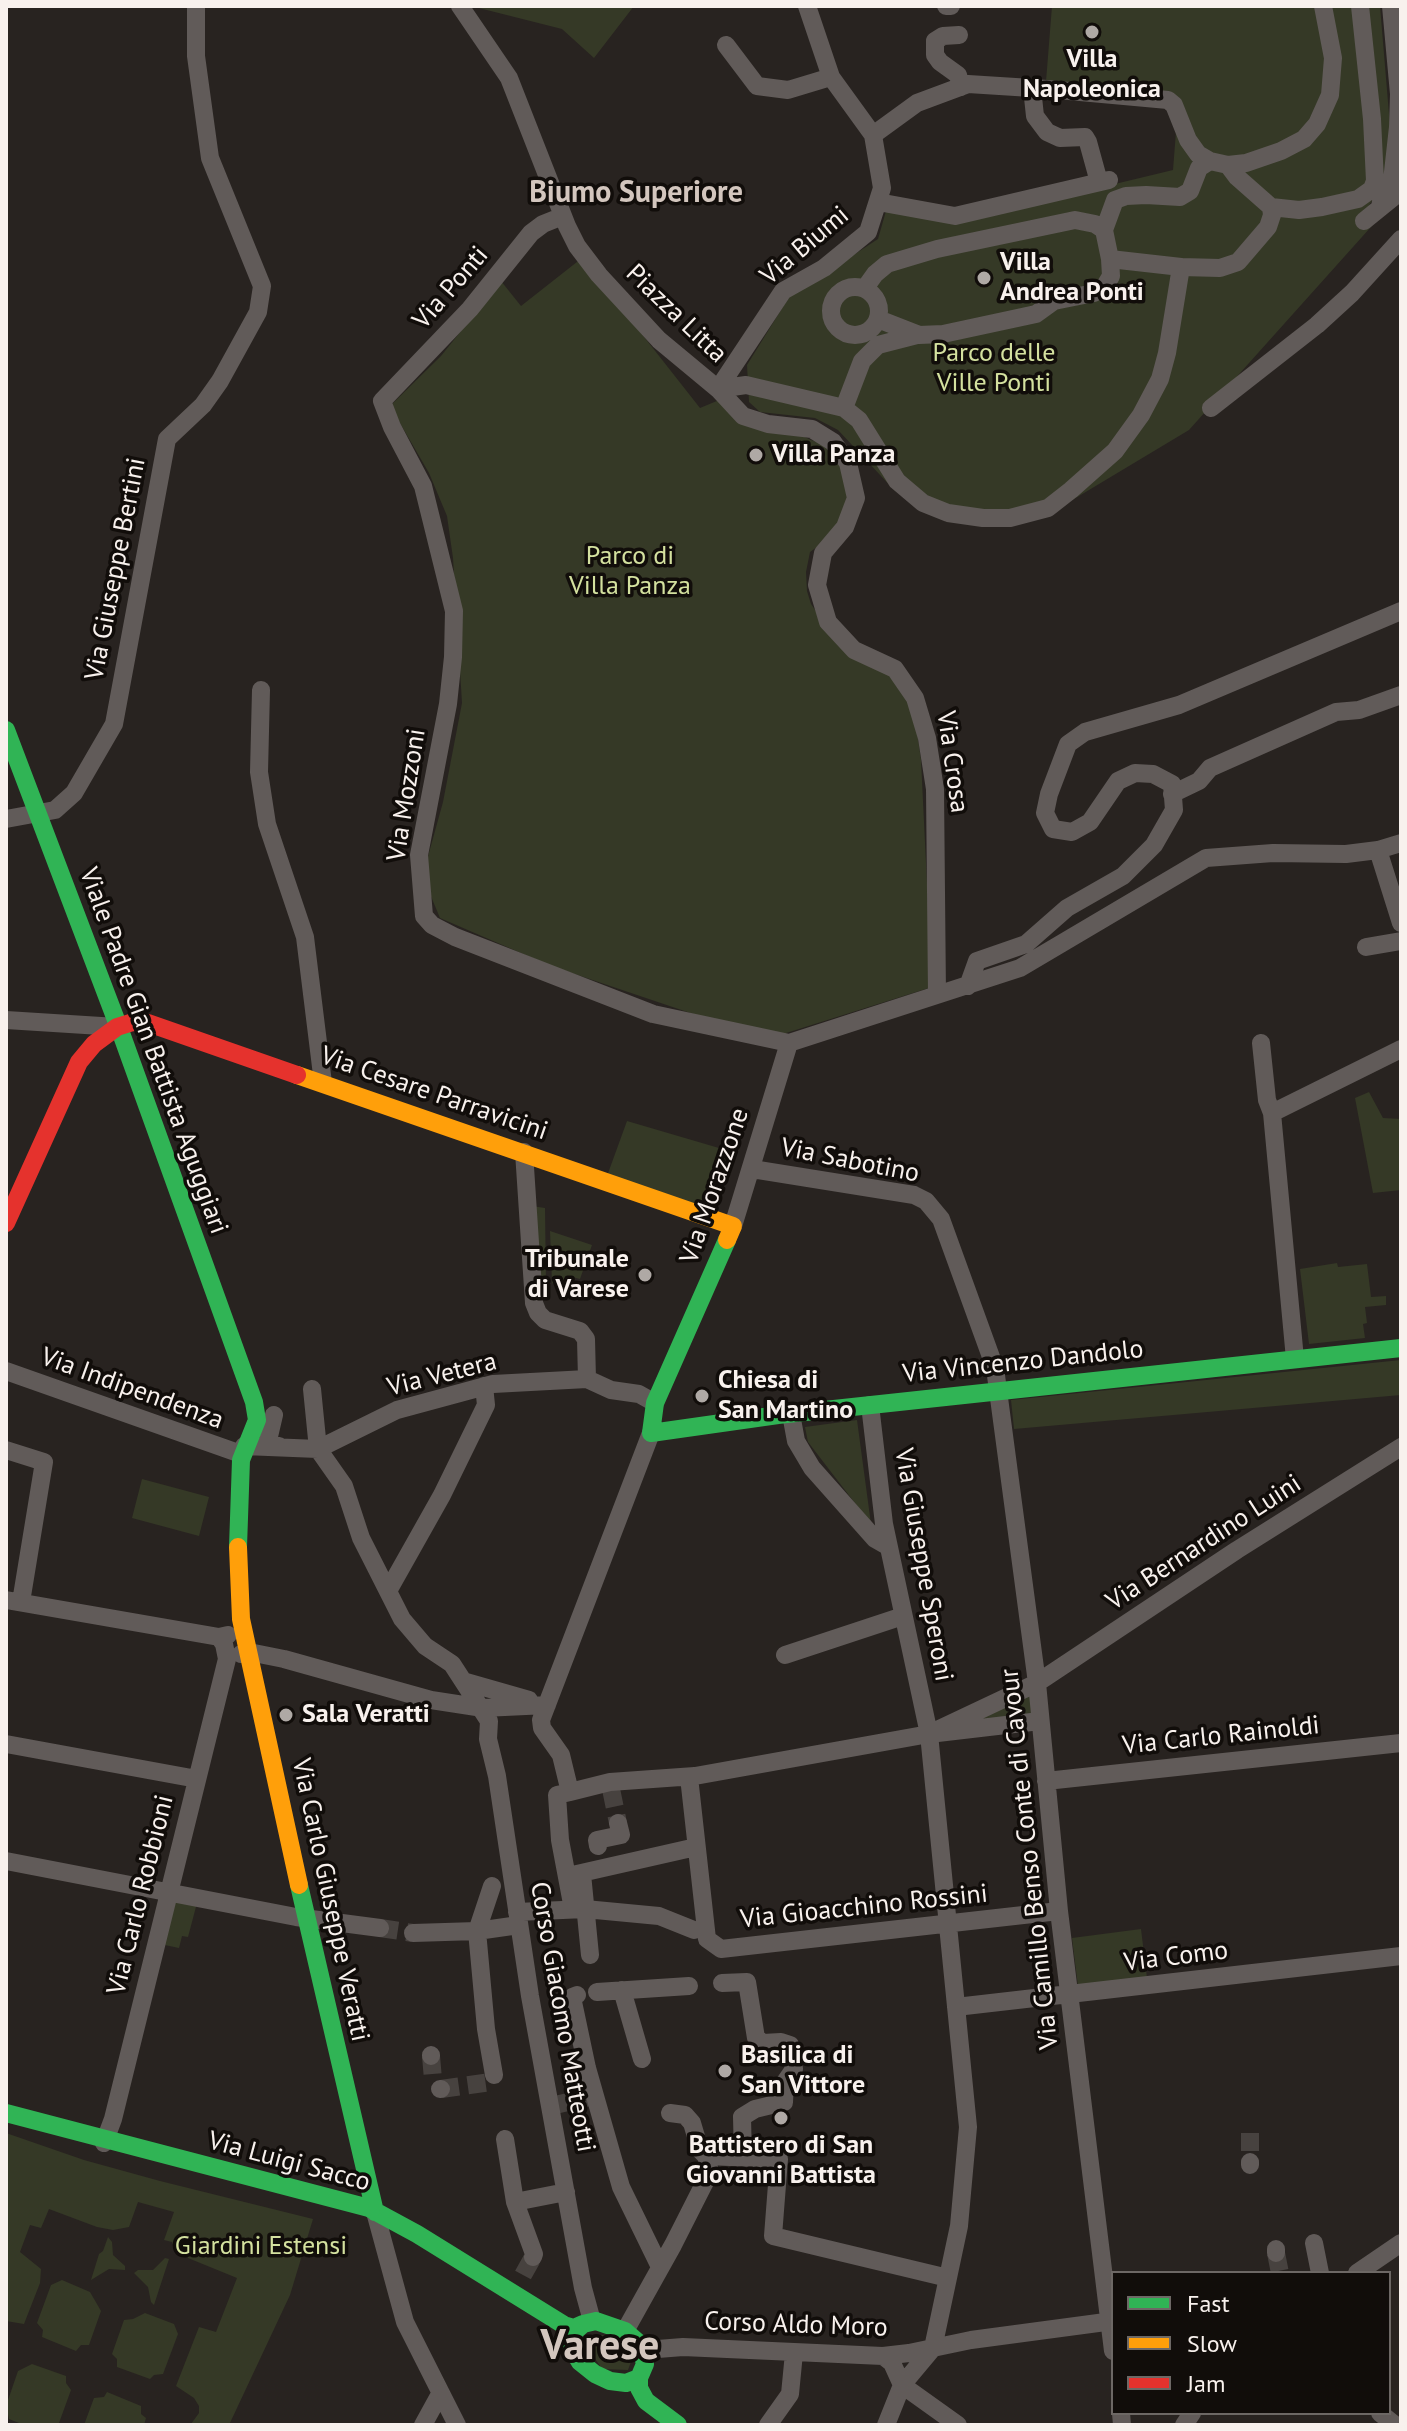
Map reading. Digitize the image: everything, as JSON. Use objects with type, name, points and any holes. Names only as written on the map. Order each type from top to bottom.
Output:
[{"type":"main road","name":"Viale Padre Gian Battista Aguggiari","points":[[6,730],[250,1390],[257,1420],[244,1449]]},
{"type":"main road","name":"Via Cesare Parravicini","points":[[117,1027],[133,1022],[148,1023],[733,1226]]},
{"type":"main road","points":[[6,1223],[79,1062],[94,1044],[117,1027]]},
{"type":"main road","name":"Via Morazzone","points":[[651,1433],[655,1403],[733,1226]]},
{"type":"main road","name":"Via Vincenzo Dandolo","points":[[651,1433],[999,1390],[1401,1348]]},
{"type":"main road","name":"Via Carlo Giuseppe Veratti","points":[[244,1449],[237,1531],[244,1631],[306,1919],[375,2212]]},
{"type":"main road","name":"Via Luigi Sacco","points":[[6,2115],[375,2212],[512,2296],[582,2328]]},
{"type":"main road","points":[[646,2360],[626,2383],[617,2383],[595,2374],[580,2362],[571,2347],[582,2328],[602,2321],[625,2331],[646,2360],[639,2388],[646,2401],[678,2425]]},
{"type":"street","name":"Via Giuseppe Bertini","points":[[6,819],[55,810],[74,793],[114,724],[167,439],[203,405],[220,381],[258,312],[262,286],[210,158],[196,56],[196,6]]},
{"type":"street","name":"Piazza Litta","points":[[460,6],[509,78],[577,246],[599,275],[659,340],[718,389]]},
{"type":"street","name":"Via Biumi","points":[[718,389],[783,291],[824,268],[868,232],[882,188],[873,135],[831,77],[807,6]]},
{"type":"street","points":[[844,408],[862,361],[878,345],[896,338],[943,334],[1036,314],[1054,301],[1094,293],[1105,286],[1111,276],[1104,230],[1115,200],[1146,195],[1180,197],[1190,191],[1199,168],[1219,163],[1246,163],[1304,139],[1317,124],[1330,95],[1333,58],[1323,6]]},
{"type":"street","points":[[873,135],[917,103],[968,84],[1168,100],[1180,115],[1188,140],[1198,154],[1219,163],[1271,207],[1299,210],[1358,199],[1372,189],[1375,181],[1360,6]]},
{"type":"street","points":[[1380,207],[1382,196],[1392,181],[1398,127],[1399,94],[1391,6]]},
{"type":"street","points":[[956,89],[958,75],[935,55],[935,41],[943,36],[959,35]]},
{"type":"street","points":[[726,45],[757,86],[788,90],[831,77]]},
{"type":"street","points":[[878,202],[955,216],[1104,181],[1085,137],[1060,138],[1047,132],[1035,116],[1032,88]]},
{"type":"street","points":[[1364,221],[1401,191]]},
{"type":"street","points":[[1110,259],[1220,268],[1238,262],[1268,227],[1271,207]]},
{"type":"street","name":"Via Ponti","points":[[382,401],[470,309],[531,233],[563,216]]},
{"type":"street","points":[[865,288],[887,264],[937,249],[1075,220],[1095,224],[1104,230]]},
{"type":"street","points":[[1211,408],[1317,325],[1352,293],[1401,239]]},
{"type":"street","points":[[718,389],[746,385],[844,408],[859,420],[897,481],[923,503],[948,513],[1010,518],[1048,508],[1115,451],[1141,415],[1160,379],[1181,267]]},
{"type":"street","points":[[853,286],[865,288],[876,300],[878,319],[875,328],[866,334],[845,334],[832,318],[832,299],[853,286]]},
{"type":"street","points":[[878,319],[919,335]]},
{"type":"street","name":"Via Crosa","points":[[718,389],[743,416],[768,424],[812,429],[833,442],[848,463],[856,498],[845,527],[823,553],[817,585],[828,622],[854,650],[895,669],[915,698],[927,738],[935,789],[937,995]]},
{"type":"street","name":"Via Mozzoni","points":[[382,401],[423,486],[454,611],[448,704],[419,855],[424,916],[432,925],[455,937],[653,1014],[789,1043]]},
{"type":"street","points":[[968,986],[977,961],[1026,944],[1067,908],[1123,876],[1154,845],[1174,810],[1172,784],[1153,774],[1135,773],[1118,781],[1090,822],[1072,832],[1053,829],[1045,813],[1068,744],[1085,732],[1179,705],[1401,611]]},
{"type":"street","points":[[261,690],[259,772],[267,824],[305,937],[323,1083]]},
{"type":"street","points":[[1172,794],[1199,781],[1210,768],[1298,728],[1336,712],[1359,710],[1401,695]]},
{"type":"street","points":[[789,1043],[1020,968],[1206,858],[1378,850],[1401,843]]},
{"type":"street","points":[[1378,850],[1401,923]]},
{"type":"street","points":[[1366,947],[1401,941]]},
{"type":"street","points":[[6,1020],[117,1027]]},
{"type":"street","name":"Via Morazzone","points":[[733,1226],[789,1043]]},
{"type":"street","points":[[1261,1043],[1295,1359]]},
{"type":"street","points":[[1270,1106],[1401,1049]]},
{"type":"street","points":[[524,1152],[534,1303],[538,1313],[545,1320],[580,1331],[586,1339],[587,1379],[611,1390],[639,1394],[655,1403]]},
{"type":"street","name":"Via Sabotino","points":[[752,1169],[914,1195],[933,1208],[941,1219],[995,1368],[999,1390]]},
{"type":"street","name":"Via Indipendenza","points":[[6,1371],[244,1449],[318,1449]]},
{"type":"street","name":"Via Vetera","points":[[318,1449],[397,1410],[484,1386],[587,1379]]},
{"type":"street","points":[[388,1591],[442,1495],[486,1405],[484,1386]]},
{"type":"street","points":[[312,1389],[318,1449],[344,1486],[361,1538],[402,1619],[425,1646],[452,1664],[486,1714]]},
{"type":"street","name":"Via Camillo Benso Conte di Cavour","points":[[999,1390],[1037,1683],[1059,1911],[1111,2321]]},
{"type":"street","name":"Via Giuseppe Speroni","points":[[870,1405],[889,1547],[929,1734],[968,2127],[959,2226],[933,2348]]},
{"type":"street","points":[[791,1414],[796,1441],[812,1468],[875,1539],[889,1547]]},
{"type":"street","points":[[274,1415],[267,1445],[318,1449]]},
{"type":"street","points":[[570,1792],[561,1755],[542,1728],[547,1706],[651,1433]]},
{"type":"street","name":"Via Bernardino Luini","points":[[929,1734],[1037,1683],[1237,1550],[1401,1447]]},
{"type":"street","points":[[6,1450],[44,1462],[13,1601],[219,1637],[244,1631]]},
{"type":"street","points":[[785,1655],[903,1616]]},
{"type":"street","points":[[219,1637],[227,1659],[249,1652],[284,1659],[486,1714],[547,1706]]},
{"type":"street","name":"Via Carlo Robbioni","points":[[104,2141],[113,2119],[227,1659]]},
{"type":"street","points":[[466,1682],[547,1706]]},
{"type":"street","name":"Corso Giacomo Matteotti","points":[[486,1714],[518,1918],[553,2106],[582,2328]]},
{"type":"street","points":[[587,1871],[560,1840],[557,1795],[610,1785],[689,1777],[929,1734],[1040,1721]]},
{"type":"street","name":"Via Carlo Rainoldi","points":[[1046,1781],[1401,1743]]},
{"type":"street","points":[[6,1744],[197,1779]]},
{"type":"street","points":[[587,1871],[696,1847],[689,1777]]},
{"type":"street","points":[[598,1846],[597,1840],[621,1835],[618,1823]]},
{"type":"street","name":"Via Gioacchino Rossini","points":[[696,1847],[707,1939],[721,1949],[1059,1911]]},
{"type":"street","points":[[6,1861],[306,1919],[380,1928]]},
{"type":"street","points":[[587,1871],[579,1909],[590,1955]]},
{"type":"street","points":[[492,1886],[477,1931],[494,2080]]},
{"type":"street","points":[[413,1933],[477,1931],[518,1918],[579,1909],[659,1916],[694,1930]]},
{"type":"street","name":"Via Como","points":[[956,2007],[1401,1956]]},
{"type":"street","points":[[722,1983],[747,1982],[756,2038],[763,2043],[790,2045],[794,2069],[785,2082],[784,2102],[755,2109],[742,2117],[743,2157]]},
{"type":"street","points":[[597,1992],[689,1986]]},
{"type":"street","points":[[622,1990],[642,2059]]},
{"type":"street","points":[[577,1995],[572,1997],[592,2097],[621,2187],[660,2267]]},
{"type":"street","points":[[625,2331],[710,2172],[692,2123],[685,2115],[670,2113]]},
{"type":"street","points":[[505,2139],[515,2202],[533,2257]]},
{"type":"street","points":[[706,2156],[779,2159],[773,2236],[948,2278]]},
{"type":"street","points":[[515,2202],[566,2192]]},
{"type":"street","points":[[375,2212],[431,2410],[457,2424]]},
{"type":"street","points":[[1314,2243],[1320,2271]]},
{"type":"street","points":[[1360,2271],[1401,2243]]},
{"type":"street","points":[[512,2296],[523,2275]]},
{"type":"street","name":"Corso Aldo Moro","points":[[646,2360],[683,2347],[883,2356],[971,2340],[1111,2321]]},
{"type":"street","points":[[886,2425],[902,2385],[933,2348]]},
{"type":"street","points":[[768,2425],[790,2394],[794,2353]]},
{"type":"street","points":[[883,2356],[892,2363],[902,2385],[958,2425]]},
{"type":"green space","points":[[471,6],[634,6],[594,58],[562,29]]},
{"type":"green space","name":"Parco delle Ville Ponti","points":[[1052,6],[1380,6],[1390,126],[1385,180],[1368,207],[1379,218],[1189,430],[1054,511],[1002,523],[895,491],[838,430],[815,418],[760,412],[749,402],[747,365],[789,297],[878,239],[886,211],[957,222],[1173,170],[1178,106],[1045,94]]},
{"type":"green space","name":"Parco di Villa Panza","points":[[582,258],[700,408],[724,398],[829,446],[848,481],[845,527],[810,552],[806,572],[807,591],[811,604],[837,642],[880,665],[913,703],[921,760],[932,987],[783,1034],[726,1025],[551,966],[440,918],[430,894],[427,860],[443,802],[462,703],[453,558],[447,516],[429,473],[390,406],[441,356],[501,281],[521,306]]},
{"type":"green space","points":[[1369,1092],[1383,1118],[1401,1119],[1401,1190],[1373,1193],[1355,1098]]},
{"type":"green space","points":[[627,1121],[736,1153],[714,1212],[607,1176]]},
{"type":"green space","points":[[532,1206],[545,1208],[546,1285],[536,1282]]},
{"type":"green space","points":[[550,1231],[592,1245],[580,1279],[572,1277],[568,1290],[552,1283]]},
{"type":"green space","points":[[1337,1263],[1338,1267],[1367,1264],[1371,1297],[1386,1296],[1386,1305],[1365,1307],[1365,1338],[1309,1344],[1300,1269]]},
{"type":"green space","points":[[1401,1360],[1401,1395],[1014,1429],[1011,1400]]},
{"type":"green space","points":[[857,1420],[871,1524],[808,1442],[805,1427]]},
{"type":"green space","points":[[142,1479],[209,1497],[199,1536],[132,1518]]},
{"type":"green space","points":[[1026,1687],[1034,1705],[1035,1719],[943,1729]]},
{"type":"green space","points":[[171,1898],[197,1903],[188,1937],[182,1936],[179,1948],[160,1944]]},
{"type":"green space","points":[[1141,1929],[1148,1986],[1079,1994],[1072,1938]]},
{"type":"green space","name":"Giardini Estensi","points":[[6,2133],[84,2160],[313,2219],[290,2295],[229,2425],[162,2425],[191,2424],[199,2413],[194,2398],[176,2386],[199,2327],[216,2332],[237,2278],[188,2258],[187,2254],[174,2248],[172,2242],[164,2240],[174,2212],[138,2202],[129,2227],[113,2230],[49,2209],[41,2228],[30,2225],[20,2252],[41,2269],[40,2283],[24,2324],[6,2321]]},
{"type":"green space","points":[[108,2237],[112,2242],[113,2255],[125,2266],[125,2270],[109,2269],[91,2280],[99,2254]]},
{"type":"green space","points":[[165,2258],[169,2259],[154,2305],[148,2287],[134,2273],[153,2270]]},
{"type":"green space","points":[[62,2280],[90,2292],[101,2311],[89,2345],[81,2345],[76,2351],[42,2337],[43,2330],[37,2323],[51,2285]]},
{"type":"green space","points":[[145,2313],[174,2324],[178,2334],[163,2374],[150,2379],[117,2367],[117,2359],[112,2354],[124,2320]]},
{"type":"green space","points":[[584,2335],[609,2335],[629,2352],[632,2359],[628,2370],[602,2369],[581,2338]]},
{"type":"green space","points":[[32,2364],[66,2376],[71,2390],[59,2423],[24,2425],[9,2419],[6,2406],[18,2371]]},
{"type":"green space","points":[[107,2392],[141,2406],[141,2414],[146,2418],[144,2425],[84,2425],[94,2398],[104,2397]]},
{"type":"tunnel","points":[[611,1789],[618,1823]]},
{"type":"tunnel","points":[[380,1928],[413,1933]]},
{"type":"tunnel","points":[[431,2056],[433,2079]]},
{"type":"tunnel","points":[[441,2089],[491,2082]]},
{"type":"tunnel","points":[[555,2105],[590,2097]]},
{"type":"tunnel","points":[[1250,2133],[1250,2162]]},
{"type":"tunnel","points":[[1276,2253],[1280,2271]]},
{"type":"tunnel","points":[[523,2275],[533,2257]]},
{"type":"traffic: fast","points":[[6,730],[121,1033],[254,1402],[257,1420],[241,1460],[238,1547]]},
{"type":"traffic: fast","points":[[727,1240],[655,1403],[651,1433],[778,1415],[1401,1348]]},
{"type":"traffic: fast","points":[[299,1885],[375,2212]]},
{"type":"traffic: fast","points":[[6,2113],[369,2208],[417,2234],[564,2325],[574,2328],[583,2324]]},
{"type":"traffic: fast","points":[[596,2321],[625,2331],[640,2344],[645,2364],[639,2378],[626,2383],[610,2381],[580,2362],[571,2347],[572,2334],[583,2324],[596,2321]]},
{"type":"traffic: fast","points":[[639,2378],[639,2388],[646,2401],[678,2425]]},
{"type":"traffic: slow","points":[[297,1075],[733,1226],[727,1240]]},
{"type":"traffic: slow","points":[[238,1547],[241,1619],[299,1885]]},
{"type":"traffic: jam","points":[[6,1223],[79,1062],[94,1044],[117,1027],[133,1022],[148,1023],[297,1075]]},
{"type":"place","name":"Villa Napoleonica","points":[[1092,32]]},
{"type":"place","name":"Villa Andrea Ponti","points":[[984,278]]},
{"type":"place","name":"Villa Panza","points":[[756,455]]},
{"type":"place","name":"Tribunale di Varese","points":[[645,1275]]},
{"type":"place","name":"Chiesa di San Martino","points":[[702,1396]]},
{"type":"place","name":"Sala Veratti","points":[[286,1715]]},
{"type":"place","name":"Basilica di San Vittore","points":[[725,2071]]},
{"type":"place","name":"Battistero di San Giovanni Battista","points":[[781,2118]]},
{"type":"district","name":"Biumo Superiore","points":[[636,193]]},
{"type":"district","name":"Varese","points":[[600,2347]]}]
